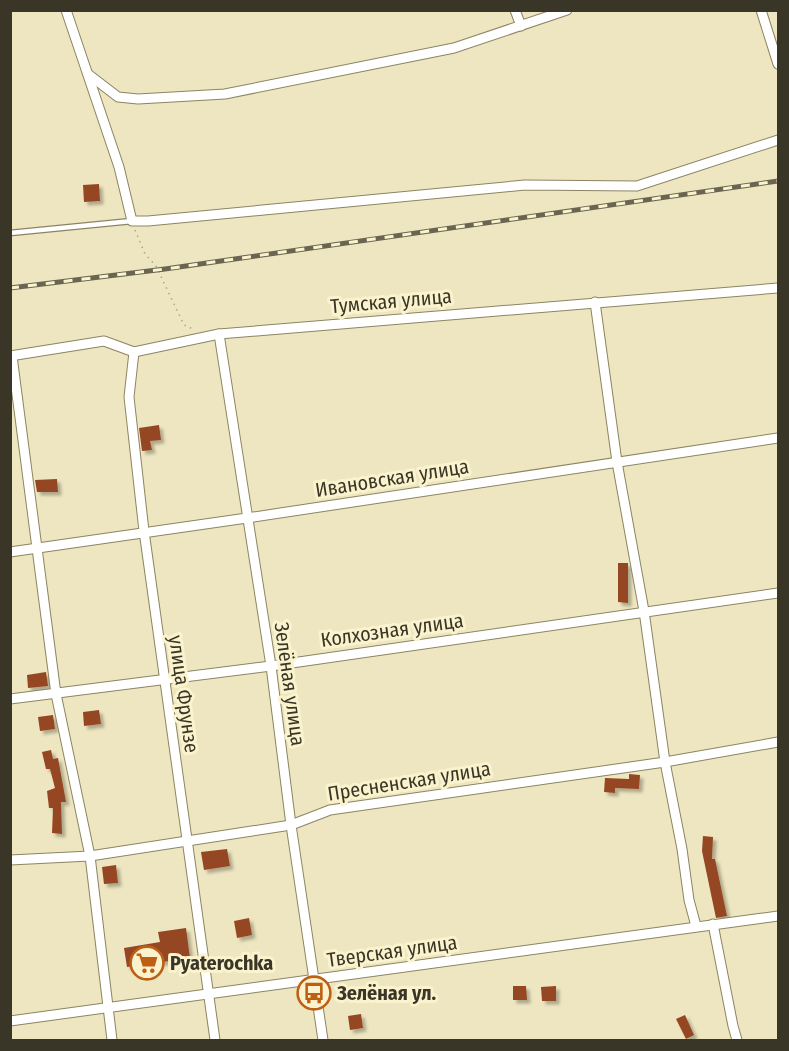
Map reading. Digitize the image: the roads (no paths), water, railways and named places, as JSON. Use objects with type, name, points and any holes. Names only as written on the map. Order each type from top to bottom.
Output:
[{"type":"street","points":[[66,10],[119,167],[132,221],[525,185],[637,186],[778,140]]},
{"type":"street","points":[[515,10],[521,26]]},
{"type":"street","points":[[88,74],[118,97],[138,99],[225,94],[454,48],[567,10]]},
{"type":"street","points":[[761,10],[778,64]]},
{"type":"street","name":"Тумская улица","points":[[134,352],[219,334],[778,288]]},
{"type":"street","points":[[595,302],[617,462],[644,611],[665,762],[682,849],[689,900],[696,926]]},
{"type":"street","name":"Зелёная улица","points":[[219,334],[271,666],[291,825],[323,1041]]},
{"type":"street","points":[[112,1041],[90,856],[56,694],[11,356],[104,341],[134,352]]},
{"type":"street","name":"улица Фрунзе","points":[[134,352],[129,397],[144,531],[163,681],[189,841],[215,1041]]},
{"type":"street","name":"Ивановская улица","points":[[10,552],[778,438]]},
{"type":"street","name":"Колхозная улица","points":[[10,699],[163,681],[778,593]]},
{"type":"street","name":"Пресненская улица","points":[[10,860],[90,856],[189,841],[291,825],[330,810],[665,762],[778,742]]},
{"type":"street","name":"Тверская улица","points":[[10,1021],[778,916]]},
{"type":"street","points":[[713,924],[737,1041]]},
{"type":"lane","points":[[10,233],[132,221]]},
{"type":"railway","points":[[10,288],[165,269],[778,181]]},
{"type":"place","name":"Pyaterochka","points":[[147,963]]},
{"type":"place","name":"Зелёная ул.","points":[[314,993]]}]
